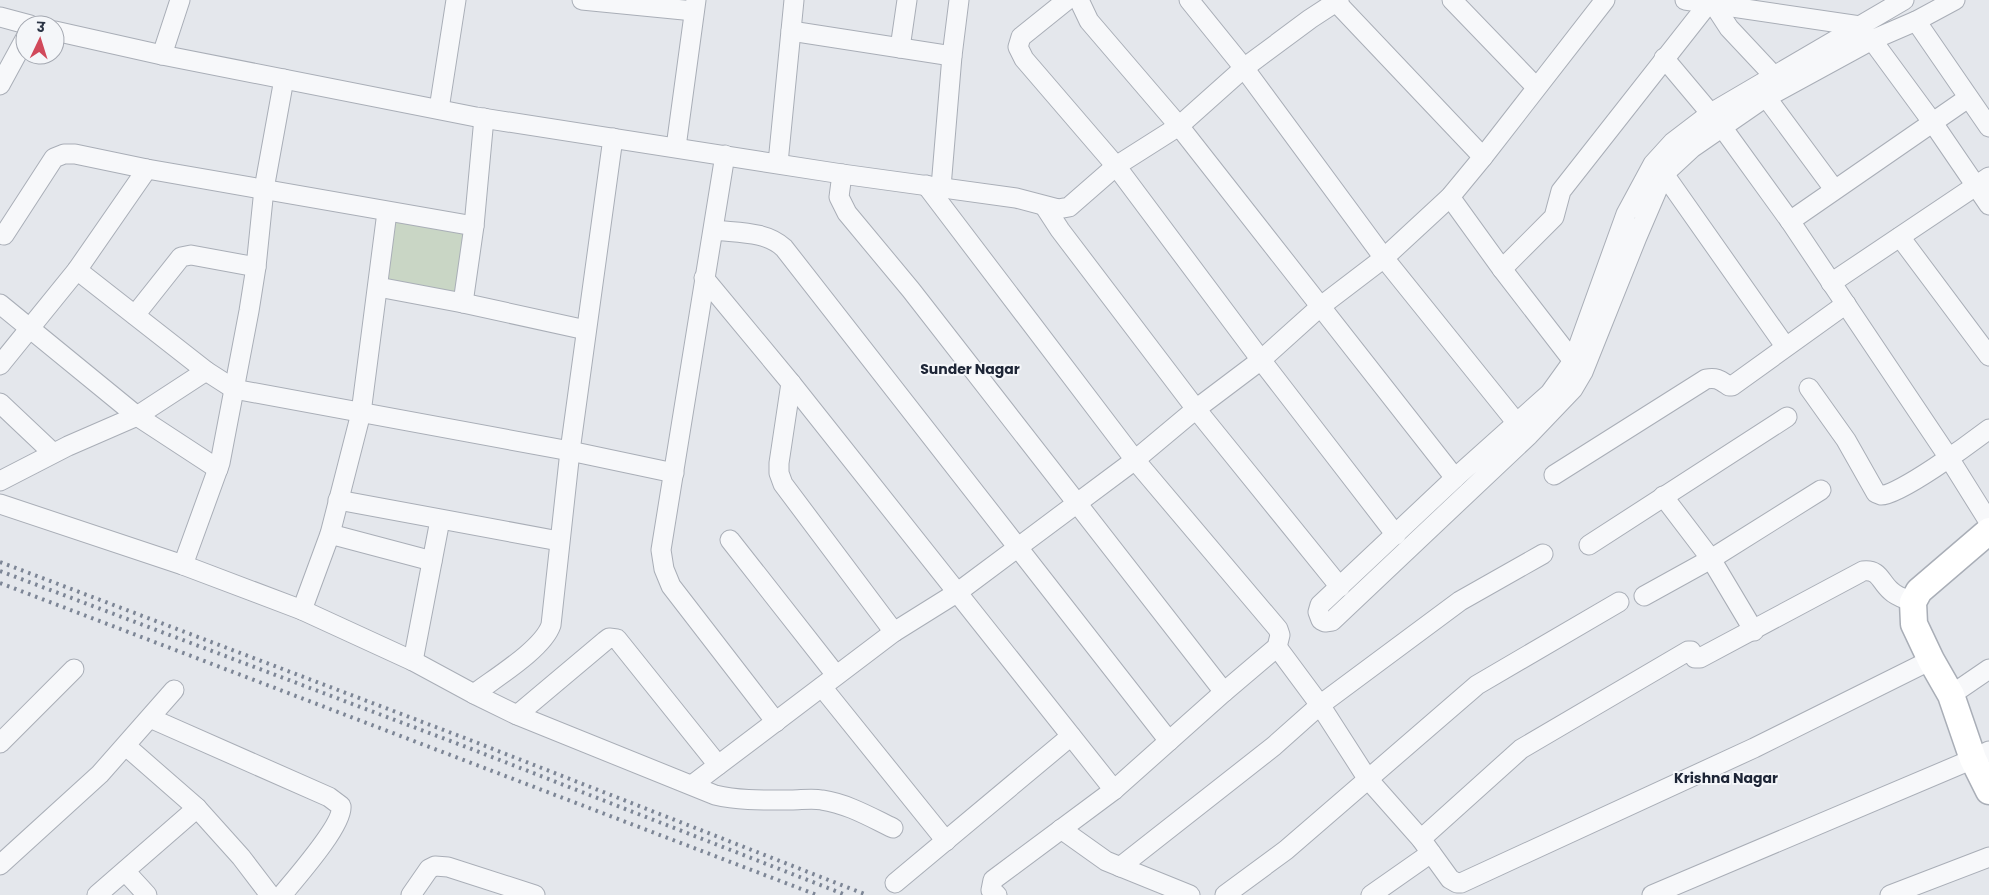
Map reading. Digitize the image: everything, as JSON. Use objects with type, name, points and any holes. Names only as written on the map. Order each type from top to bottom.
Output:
[{"type":"street","points":[[162,54],[180,0]]},
{"type":"street","points":[[439,109],[456,0]]},
{"type":"street","points":[[582,0],[695,6],[676,147]]},
{"type":"street","points":[[778,162],[794,0]]},
{"type":"street","points":[[900,48],[907,0]]},
{"type":"street","points":[[959,0],[933,186],[1135,460],[1278,630],[1280,635],[1277,647],[1114,790],[993,880],[991,890],[997,895]]},
{"type":"street","points":[[1067,0],[1021,37],[1018,43],[1019,51],[1116,166],[1261,360],[1396,535]]},
{"type":"street","points":[[1078,0],[1089,21],[1179,126],[1455,478]]},
{"type":"street","points":[[1189,0],[1244,68],[1384,258],[1516,422]]},
{"type":"street","points":[[1452,0],[1536,87]]},
{"type":"street","points":[[692,785],[894,632],[958,592],[1019,548],[1076,502],[1135,460],[1196,409],[1261,360],[1321,306],[1384,258],[1450,197],[1605,0]]},
{"type":"street","points":[[1685,0],[1866,33],[1933,123],[1983,182],[1989,205]]},
{"type":"street","points":[[1659,169],[1640,228],[1583,372],[1573,389],[1529,435],[1332,621],[1325,622],[1321,620],[1318,615],[1320,605],[1455,478],[1550,393],[1573,361],[1626,214],[1659,169],[1673,142],[1692,126],[1717,120],[1766,97],[1866,33],[1904,0]]},
{"type":"street","points":[[1717,120],[1775,77],[1866,33],[1916,21],[1955,0]]},
{"type":"street","points":[[65,33],[484,118],[778,162],[842,174],[1016,198],[1058,209],[1069,207],[1116,166],[1179,126],[1244,68],[1310,19],[1338,1],[1483,157]]},
{"type":"street","points":[[1502,269],[1554,217],[1561,191],[1664,58],[1711,5]]},
{"type":"street","points":[[1711,5],[1729,28],[1775,77]]},
{"type":"street","points":[[0,17],[15,21]]},
{"type":"street","points":[[1916,21],[1989,127]]},
{"type":"street","points":[[791,32],[952,56]]},
{"type":"street","points":[[0,85],[15,57]]},
{"type":"street","points":[[1664,58],[1717,120],[1790,221],[1949,458],[1989,522]]},
{"type":"street","points":[[183,565],[218,469],[256,267],[264,189],[284,79]]},
{"type":"street","points":[[1766,97],[1834,189]]},
{"type":"street","points":[[1790,221],[1968,98]]},
{"type":"street","points":[[463,303],[474,226],[484,118]]},
{"type":"street","points":[[474,694],[529,652],[547,635],[551,625],[570,451],[613,138]]},
{"type":"street","points":[[4,235],[54,158],[58,155],[75,154],[147,169],[474,226]]},
{"type":"street","points":[[725,155],[661,550],[667,578],[683,602],[776,722]]},
{"type":"street","points":[[0,365],[77,270],[147,169]]},
{"type":"street","points":[[1659,169],[1785,346]]},
{"type":"street","points":[[842,174],[839,197],[847,213],[911,290],[1224,692]]},
{"type":"street","points":[[1831,283],[1983,182]]},
{"type":"street","points":[[1450,197],[1502,269],[1573,361]]},
{"type":"street","points":[[1046,207],[1060,230],[1196,409],[1340,587]]},
{"type":"street","points":[[302,610],[330,534],[361,413],[387,212]]},
{"type":"street","points":[[714,230],[767,236],[784,248],[1170,741]]},
{"type":"street","points":[[1900,237],[1989,356]]},
{"type":"street","points":[[135,315],[181,257],[191,255],[256,267]]},
{"type":"street","points":[[77,270],[206,371],[234,389],[570,451],[674,473]]},
{"type":"street","points":[[704,278],[792,383],[1114,790]]},
{"type":"street","points":[[378,287],[463,303],[586,330]]},
{"type":"street","points":[[0,304],[138,416],[218,469]]},
{"type":"street","points":[[1554,475],[1706,379],[1716,378],[1732,386],[1785,346],[1846,304]]},
{"type":"street","points":[[0,481],[53,453],[138,416],[206,371]]},
{"type":"street","points":[[792,383],[779,463],[779,473],[783,484],[894,632]]},
{"type":"street","points":[[1809,388],[1846,440],[1880,496],[1892,493],[1949,458],[1989,429]]},
{"type":"street","points":[[0,403],[53,453]]},
{"type":"street","points":[[1589,544],[1787,417]]},
{"type":"street","points":[[1644,596],[1711,559],[1821,490]]},
{"type":"street","points":[[1662,496],[1711,559],[1754,630]]},
{"type":"street","points":[[338,500],[559,541]]},
{"type":"street","points":[[0,504],[183,565],[302,610],[413,661],[517,715],[715,795],[758,800],[820,799],[853,809],[893,828]]},
{"type":"street","points":[[413,661],[440,520]]},
{"type":"street","points":[[1989,531],[1919,591],[1913,602],[1914,624],[1930,660],[1951,695],[1981,755],[1989,790]]},
{"type":"street","points":[[330,534],[432,561]]},
{"type":"street","points":[[730,540],[829,681],[946,841]]},
{"type":"street","points":[[1120,867],[1274,746],[1320,705],[1460,601],[1544,554]]},
{"type":"street","points":[[1370,895],[1426,846],[1521,749],[1683,654],[1689,651],[1695,658],[1700,658],[1863,571],[1872,571],[1878,574],[1893,593],[1913,602]]},
{"type":"street","points":[[1224,895],[1286,850],[1477,685],[1619,602]]},
{"type":"street","points":[[517,715],[605,641],[609,638],[617,639],[718,765]]},
{"type":"street","points":[[1277,647],[1320,705],[1368,778],[1426,846],[1453,882],[1461,883],[1754,748],[1930,660]]},
{"type":"street","points":[[0,743],[74,669]]},
{"type":"street","points":[[1951,695],[1989,669]]},
{"type":"street","points":[[0,865],[100,774],[174,690]]},
{"type":"street","points":[[150,718],[329,796],[341,806],[342,811],[335,826],[282,895]]},
{"type":"street","points":[[895,882],[1071,736]]},
{"type":"street","points":[[126,746],[197,808],[241,857],[270,895]]},
{"type":"street","points":[[1652,895],[1981,755]]},
{"type":"street","points":[[97,895],[197,808]]},
{"type":"street","points":[[1061,830],[1106,861],[1190,895]]},
{"type":"street","points":[[1890,895],[1989,856]]},
{"type":"street","points":[[411,895],[425,874],[435,866],[448,867],[535,895]]},
{"type":"street","points":[[125,871],[147,895]]},
{"type":"green space","points":[[396,216],[470,229],[461,296],[384,283]]},
{"type":"railway","points":[[0,562],[470,740],[867,895]]},
{"type":"railway","points":[[0,571],[469,748],[846,895]]},
{"type":"railway","points":[[0,583],[817,895]]},
{"type":"district","name":"Sunder Nagar","points":[[970,369]]},
{"type":"district","name":"Krishna Nagar","points":[[1726,778]]}]
